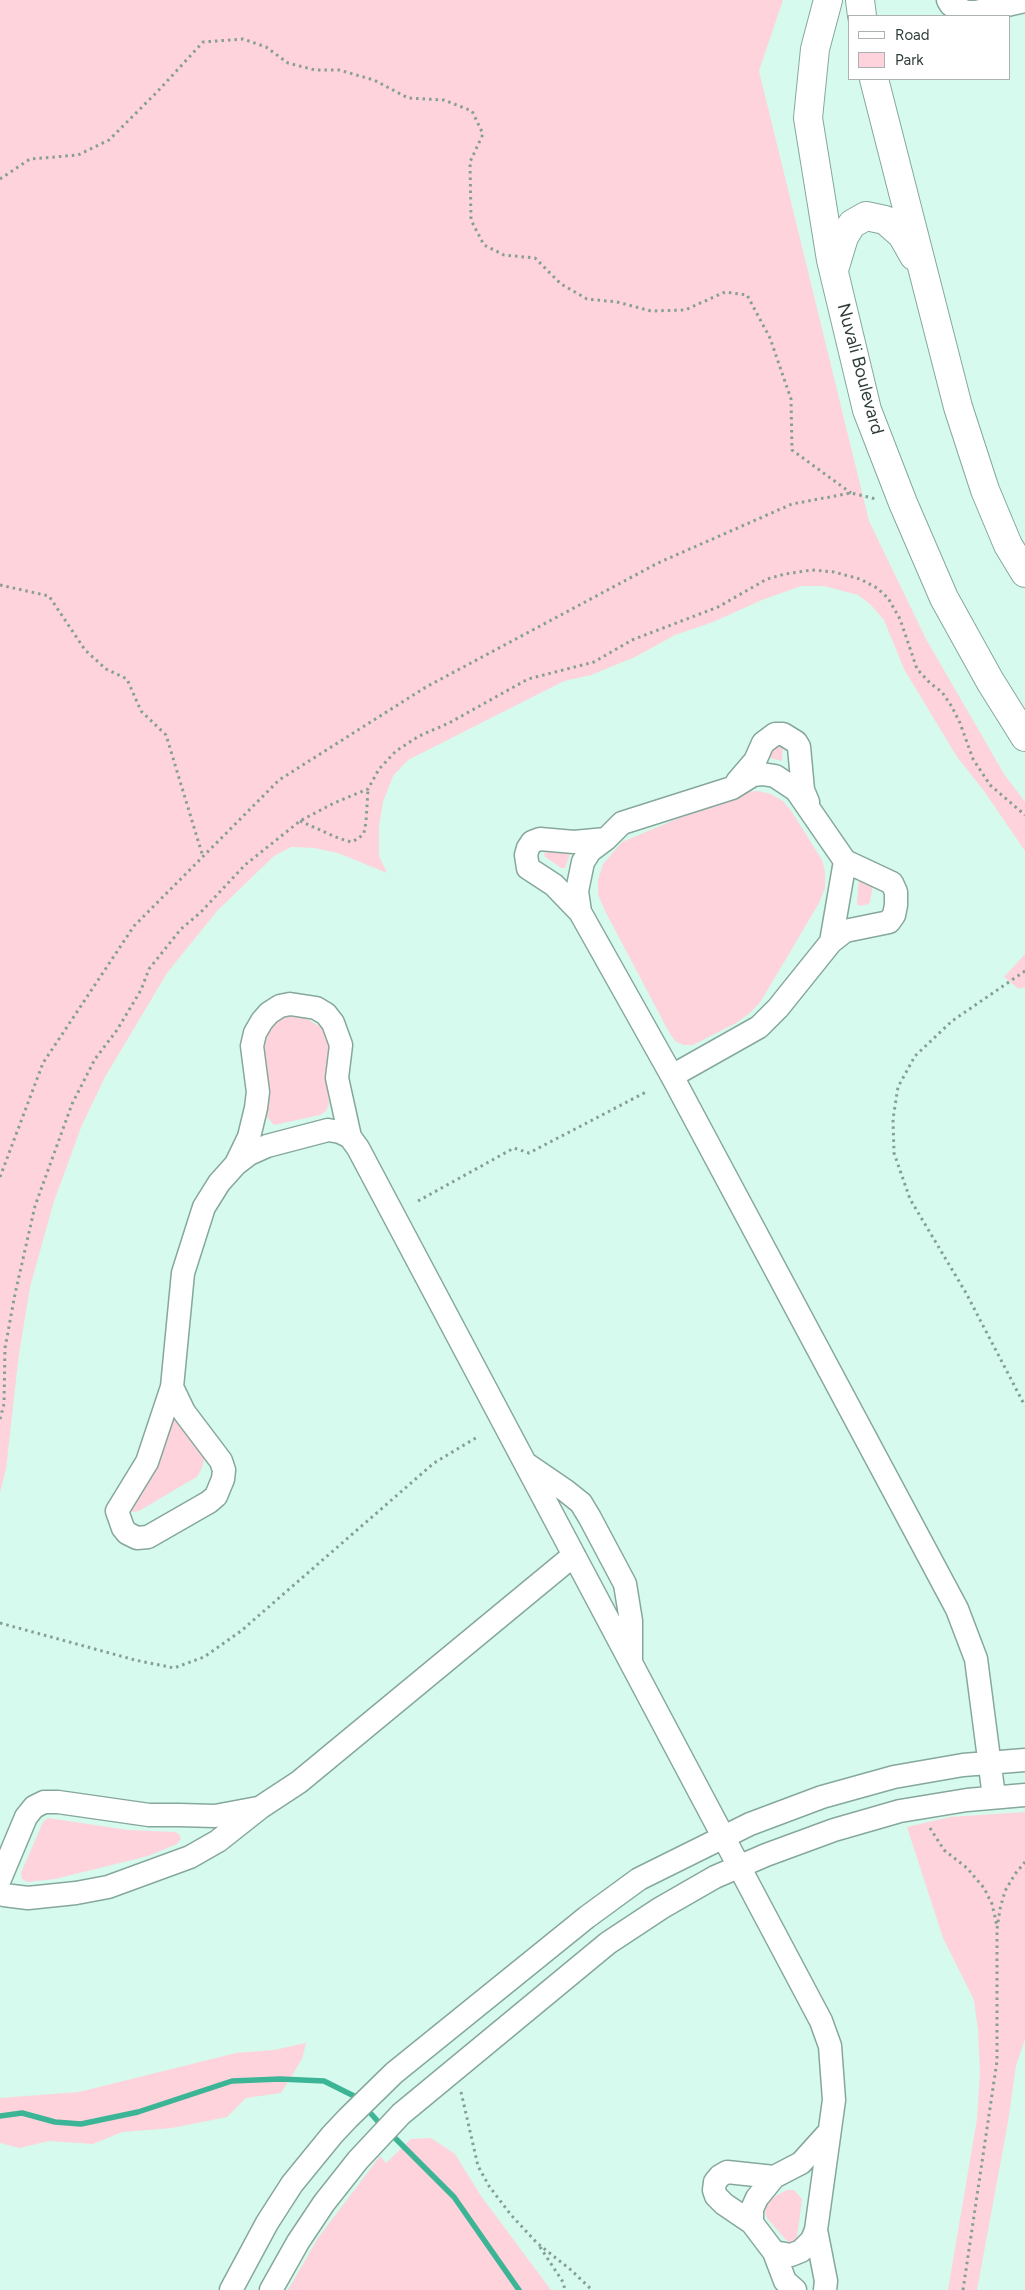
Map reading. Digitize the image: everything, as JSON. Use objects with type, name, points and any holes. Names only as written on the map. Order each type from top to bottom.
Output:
[{"type":"main road","name":"Nuvali Boulevard","points":[[828,0],[815,49],[808,118],[834,272],[867,410],[903,503],[944,598],[990,681],[1025,738]]},
{"type":"main road","points":[[860,0],[862,15]]},
{"type":"main road","points":[[874,80],[958,407],[985,490],[1008,545],[1025,573]]},
{"type":"main road","points":[[834,272],[844,237],[852,224],[866,216],[885,220],[902,236],[922,270]]},
{"type":"street","points":[[948,0],[951,5],[964,11],[976,12],[1025,1]]},
{"type":"street","points":[[732,788],[747,772],[764,743],[775,734],[783,734],[796,742],[799,747],[803,790],[811,809]]},
{"type":"street","points":[[580,912],[577,891],[583,862],[590,851],[606,839],[622,823],[732,788],[752,775],[762,774],[775,776],[796,790],[811,809],[845,861],[892,884],[896,892],[895,910],[889,922],[850,929],[831,942],[760,1028],[672,1076]]},
{"type":"street","points":[[606,839],[574,842],[540,840],[532,842],[526,855],[528,868],[554,886],[580,912],[672,1076],[957,1609],[976,1659],[991,1762],[994,1797]]},
{"type":"street","points":[[831,942],[845,861]]},
{"type":"street","points":[[236,1164],[249,1137],[256,1108],[258,1092],[252,1046],[262,1021],[269,1013],[280,1006],[290,1004],[316,1008],[326,1014],[333,1023],[341,1045],[337,1078],[350,1137],[362,1156],[809,1996],[827,2038],[833,2073],[834,2100],[816,2230],[812,2240],[801,2251],[791,2255],[774,2252]]},
{"type":"street","points":[[172,1387],[184,1412],[215,1451],[224,1470],[223,1479],[216,1496],[209,1502],[148,1537],[137,1538],[127,1533],[123,1528],[117,1511],[122,1500],[142,1473],[152,1452],[172,1387],[182,1273],[204,1207],[219,1184],[236,1164],[249,1154],[267,1146],[328,1130],[340,1132],[350,1137]]},
{"type":"street","points":[[525,1463],[581,1503],[625,1584],[631,1621],[631,1663]]},
{"type":"street","points":[[0,1890],[4,1896],[28,1898],[76,1893],[108,1887],[190,1857],[218,1840],[261,1807],[299,1782],[574,1555]]},
{"type":"street","points":[[231,2290],[267,2223],[292,2184],[348,2118],[394,2073],[579,1923],[632,1884],[724,1836],[822,1797],[894,1777],[991,1762],[1025,1760]]},
{"type":"street","points":[[271,2290],[298,2242],[324,2203],[374,2142],[402,2114],[608,1943],[661,1908],[715,1877],[766,1854],[834,1830],[900,1811],[994,1797],[1025,1795]]},
{"type":"street","points":[[0,1879],[26,1817],[34,1807],[44,1802],[180,1816],[215,1816],[261,1807]]},
{"type":"street","points":[[752,2223],[752,2209],[757,2198],[774,2177],[801,2163],[829,2132]]},
{"type":"street","points":[[774,2177],[727,2172],[715,2182],[714,2190],[716,2196],[724,2204],[752,2223],[774,2252],[785,2281],[795,2290]]},
{"type":"street","points":[[816,2230],[826,2281],[825,2290]]},
{"type":"path","points":[[0,180],[30,159],[78,156],[109,140],[158,91],[202,42],[243,39],[266,47],[288,63],[315,70],[339,70],[374,80],[408,98],[444,100],[472,111],[483,134],[470,162],[471,220],[484,245],[504,255],[535,258],[561,284],[587,299],[617,302],[651,311],[685,310],[725,292],[747,294],[770,338],[791,399],[792,450],[851,493]]},
{"type":"path","points":[[0,1177],[42,1063],[134,926],[279,780],[426,687],[658,563],[792,504],[851,493],[867,495],[886,503],[903,503]]},
{"type":"path","points":[[300,821],[338,838],[351,842],[358,839],[364,833],[368,789],[379,768],[396,752],[419,736],[449,723],[528,679],[594,662],[632,640],[718,607],[767,579],[812,570],[834,572],[860,579],[877,588],[888,598],[900,619],[917,669],[930,684],[942,692],[952,707],[973,759],[990,785],[1025,815]]},
{"type":"path","points":[[0,585],[49,596],[85,650],[106,669],[127,679],[141,711],[166,735],[203,857]]},
{"type":"path","points":[[0,1419],[4,1404],[5,1348],[35,1206],[72,1104],[95,1059],[117,1030],[141,990],[149,969],[176,935],[201,912],[245,865],[300,821],[334,803],[368,789]]},
{"type":"path","points":[[1025,971],[952,1021],[916,1056],[898,1087],[893,1119],[894,1153],[910,1199],[966,1292],[1025,1406]]},
{"type":"path","points":[[418,1201],[514,1148],[529,1153],[648,1091]]},
{"type":"path","points":[[0,1623],[174,1668],[204,1657],[241,1631],[434,1463],[479,1436]]},
{"type":"path","points":[[930,1828],[944,1850],[967,1868],[984,1888],[992,1904],[997,1929]]},
{"type":"path","points":[[963,2290],[997,2061],[997,1929],[1000,1909],[1006,1891],[1014,1874],[1025,1862]]},
{"type":"path","points":[[460,2092],[478,2166],[489,2186],[511,2215],[537,2242],[592,2290]]},
{"type":"path","points":[[537,2242],[558,2273],[565,2290]]},
{"type":"green space","points":[[0,0],[783,0],[759,71],[869,521],[926,639],[1004,774],[1025,802],[1025,851],[984,791],[957,757],[904,669],[884,620],[870,604],[858,595],[824,586],[801,586],[762,600],[713,622],[675,635],[635,657],[591,675],[564,681],[408,760],[393,776],[383,802],[379,826],[379,856],[387,873],[338,853],[314,848],[291,847],[274,856],[217,911],[167,973],[105,1077],[82,1125],[54,1201],[30,1287],[19,1354],[6,1469],[0,1493]]},
{"type":"green space","points":[[767,741],[783,744],[782,761],[762,756]]},
{"type":"green space","points":[[758,791],[771,794],[783,801],[792,812],[822,860],[825,871],[825,888],[819,903],[761,1001],[751,1012],[736,1023],[693,1045],[684,1045],[676,1042],[670,1034],[604,909],[598,894],[598,880],[603,864],[622,842],[741,792]]},
{"type":"green space","points":[[547,843],[572,848],[565,868],[561,868],[544,856]]},
{"type":"green space","points":[[859,878],[873,885],[870,902],[860,906],[857,904]]},
{"type":"green space","points":[[1025,954],[1025,987],[1019,989],[1004,977]]},
{"type":"green space","points":[[301,1015],[322,1028],[330,1043],[326,1071],[329,1104],[326,1111],[320,1115],[274,1125],[267,1117],[269,1093],[264,1046],[271,1026],[278,1020],[288,1016]]},
{"type":"green space","points":[[171,1419],[178,1420],[201,1449],[204,1459],[202,1468],[197,1477],[139,1511],[127,1510]]},
{"type":"green space","points":[[1025,1812],[1025,2039],[1016,2065],[1008,2122],[977,2290],[948,2290],[977,2119],[980,2072],[978,2030],[974,2000],[943,1938],[907,1827],[950,1817]]},
{"type":"green space","points":[[48,1818],[128,1830],[174,1832],[179,1834],[181,1839],[177,1844],[148,1856],[55,1879],[27,1882],[22,1879],[21,1873],[43,1822]]},
{"type":"green space","points":[[306,2043],[302,2059],[281,2093],[246,2098],[227,2117],[172,2128],[122,2132],[93,2144],[49,2141],[19,2148],[0,2143],[0,2098],[79,2092],[236,2053],[274,2050]]},
{"type":"green space","points":[[431,2138],[455,2154],[481,2196],[551,2290],[288,2290],[318,2238],[380,2156],[386,2163],[411,2139]]},
{"type":"green space","points":[[787,2190],[794,2190],[802,2199],[797,2238],[794,2243],[790,2243],[785,2239],[767,2218],[765,2212],[772,2198]]},
{"type":"waterway","points":[[0,2116],[22,2113],[55,2122],[81,2124],[138,2112],[232,2081],[280,2079],[324,2081],[354,2096],[358,2100]]},
{"type":"waterway","points":[[365,2107],[382,2126]]},
{"type":"waterway","points":[[389,2132],[454,2197],[519,2290]]}]
